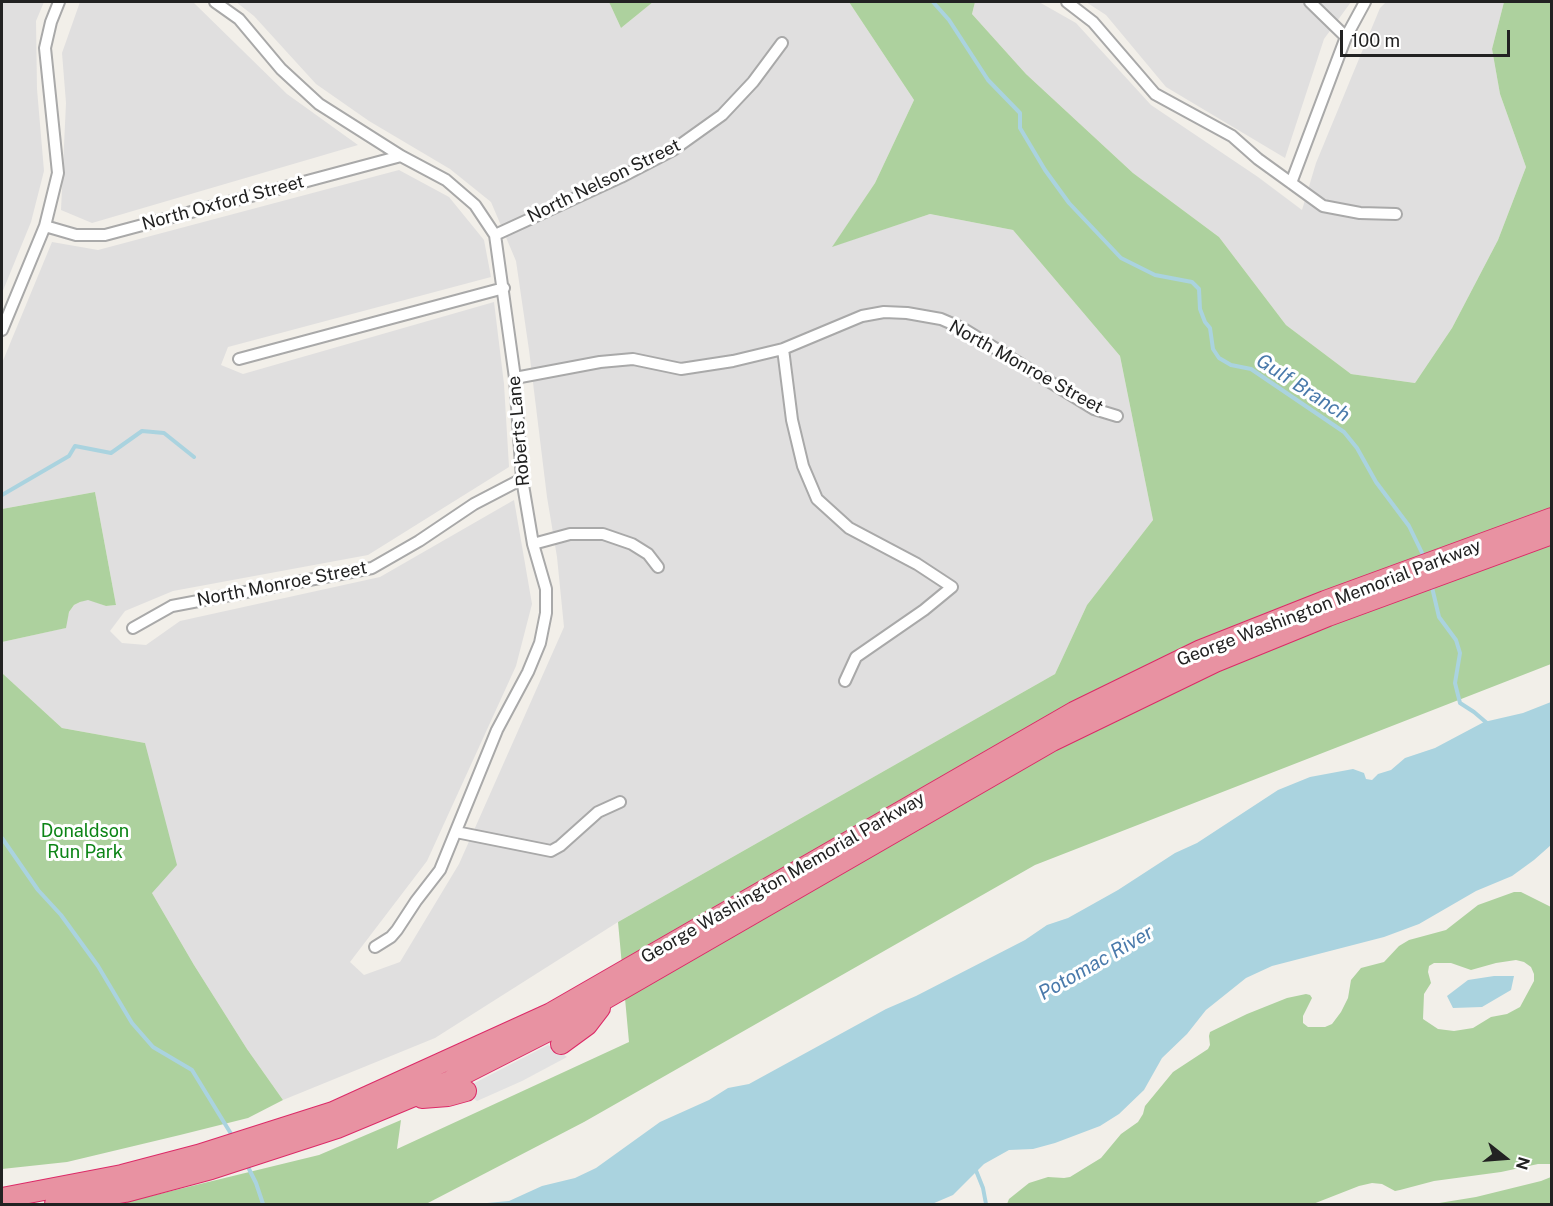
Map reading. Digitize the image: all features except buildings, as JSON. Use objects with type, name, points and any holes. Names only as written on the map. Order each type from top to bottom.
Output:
[{"type":"highway","name":"George Washington Memorial Parkway","points":[[335,1120],[551,1013],[1074,712],[1201,650],[1327,609],[1531,533],[1551,518]]},
{"type":"highway","name":"George Washington Memorial Parkway","points":[[1531,533],[1551,534]]},
{"type":"highway","name":"George Washington Memorial Parkway","points":[[55,1204],[124,1183],[198,1155],[407,1099],[460,1076],[558,1026],[1052,741],[1327,609]]},
{"type":"highway","points":[[561,1044],[587,1025],[609,996]]},
{"type":"highway","points":[[407,1099],[448,1096],[466,1091]]},
{"type":"highway","name":"George Washington Memorial Parkway","points":[[2,1198],[124,1183]]},
{"type":"street","points":[[2,330],[45,226],[58,173],[45,48],[51,22],[59,2]]},
{"type":"street","name":"Roberts Lane","points":[[215,2],[238,19],[281,69],[319,104],[401,156],[446,180],[475,205],[495,235],[504,288],[515,378],[522,479],[533,544],[546,589],[546,613],[540,643],[528,672],[497,730],[440,870],[416,901],[398,930],[375,947]]},
{"type":"street","points":[[1067,2],[1093,22],[1155,94],[1232,136],[1258,159],[1323,206],[1360,213],[1396,214]]},
{"type":"street","points":[[1310,2],[1346,37]]},
{"type":"street","points":[[1291,183],[1346,37],[1365,2]]},
{"type":"street","name":"North Nelson Street","points":[[495,235],[621,177],[673,150],[722,115],[753,81],[782,43]]},
{"type":"street","name":"North Oxford Street","points":[[45,226],[76,235],[105,235],[401,156]]},
{"type":"street","points":[[238,359],[504,288]]},
{"type":"street","name":"North Monroe Street","points":[[515,378],[600,362],[633,359],[681,369],[733,361],[783,349],[861,316],[896,312],[941,319],[962,328],[1094,409],[1117,416]]},
{"type":"street","points":[[783,349],[792,420],[803,466],[817,499],[849,528],[917,564],[952,587],[924,610],[856,657],[845,681]]},
{"type":"street","name":"North Monroe Street","points":[[133,628],[172,606],[372,568],[419,541],[474,504],[522,479]]},
{"type":"street","points":[[533,544],[570,534],[603,534],[632,544],[648,554],[658,567]]},
{"type":"street","points":[[456,832],[551,851],[560,846],[598,812],[620,802]]},
{"type":"shaded area","points":[[2,2],[44,2],[36,21],[37,89],[44,171],[31,222],[2,293]]},
{"type":"shaded area","points":[[80,2],[193,2],[287,94],[358,145],[92,223],[61,210],[66,103],[62,53]]},
{"type":"shaded area","points":[[236,2],[609,2],[621,28],[653,2],[849,2],[914,100],[875,183],[833,246],[930,214],[1013,230],[1120,356],[1153,520],[1087,605],[1055,674],[618,922],[435,1038],[283,1100],[247,1049],[152,893],[145,743],[62,728],[2,673],[2,642],[65,628],[69,612],[74,605],[88,599],[106,606],[116,605],[95,492],[2,509],[2,363],[52,242],[98,250],[399,170],[449,197],[484,240],[491,277],[228,347],[221,365],[243,374],[494,302],[504,384],[509,467],[368,555],[173,591],[125,611],[110,631],[122,643],[146,645],[180,621],[380,577],[514,500],[532,604],[516,666],[427,861],[350,962],[364,975],[400,962],[459,864],[564,627],[557,557],[516,261],[491,202],[450,169],[369,121],[316,84],[254,16]]},
{"type":"shaded area","points":[[975,2],[1039,2],[1076,23],[1151,105],[1258,177],[1302,210],[1316,163],[1380,8],[1386,2],[1504,2],[1492,49],[1500,94],[1526,167],[1498,240],[1452,328],[1415,383],[1351,374],[1286,325],[1219,237],[1133,173],[1026,74],[972,14]]},
{"type":"shaded area","points":[[1086,2],[1351,2],[1324,39],[1285,158],[1166,87],[1106,15]]},
{"type":"shaded area","points":[[548,1045],[567,1057],[477,1101],[461,1090]]},
{"type":"green space","points":[[609,2],[653,2],[621,28]]},
{"type":"green space","points":[[849,2],[975,2],[972,14],[1026,74],[1133,173],[1219,237],[1286,325],[1351,374],[1415,383],[1452,328],[1498,240],[1526,167],[1500,94],[1492,49],[1504,2],[1551,2],[1551,664],[1035,865],[584,1122],[426,1204],[118,1204],[319,1155],[401,1120],[397,1149],[629,1042],[618,922],[1055,674],[1087,605],[1153,520],[1120,356],[1013,230],[930,214],[832,247],[875,183],[914,100]]},
{"type":"green space","points":[[95,492],[116,605],[106,606],[88,600],[80,602],[74,605],[69,612],[66,628],[2,642],[2,509]]},
{"type":"green space","name":"Donaldson Run Park","points":[[2,673],[62,728],[145,743],[177,865],[152,893],[247,1049],[283,1100],[248,1118],[180,1135],[67,1162],[2,1169]]},
{"type":"green space","points":[[1514,892],[1521,892],[1551,907],[1551,1164],[1538,1164],[1501,1172],[1434,1181],[1395,1191],[1382,1184],[1372,1183],[1313,1204],[1007,1204],[1009,1199],[1029,1183],[1048,1177],[1070,1177],[1101,1158],[1121,1134],[1138,1122],[1145,1106],[1173,1072],[1208,1049],[1210,1032],[1287,998],[1306,994],[1312,998],[1303,1016],[1303,1023],[1308,1027],[1325,1027],[1332,1024],[1348,998],[1351,980],[1361,968],[1384,962],[1399,946],[1409,940],[1446,930],[1478,905]],"holes":[[[1516,960],[1531,967],[1534,981],[1520,1007],[1507,1014],[1491,1017],[1473,1028],[1454,1031],[1438,1029],[1423,1019],[1424,994],[1431,983],[1429,966],[1434,963],[1451,963],[1471,970],[1496,963]]]},
{"type":"green space","points":[[1551,1177],[1551,1204],[1433,1204],[1476,1197]]},
{"type":"water","name":"Potomac River","points":[[1551,702],[1551,845],[1534,860],[1512,876],[1476,891],[1419,924],[1384,937],[1272,966],[1246,978],[1206,1010],[1187,1034],[1162,1058],[1144,1090],[1119,1114],[1100,1126],[1055,1143],[1033,1149],[1009,1150],[984,1164],[953,1195],[932,1204],[476,1204],[509,1201],[542,1186],[575,1178],[596,1168],[660,1122],[709,1100],[728,1088],[749,1084],[886,1009],[1025,940],[1047,925],[1068,918],[1118,890],[1175,853],[1197,843],[1278,790],[1310,777],[1353,769],[1364,773],[1366,779],[1372,780],[1378,774],[1391,770],[1405,758],[1435,748],[1484,722],[1523,713]]},
{"type":"water","points":[[1514,976],[1511,990],[1482,1007],[1453,1008],[1447,996],[1468,980]]},
{"type":"waterway","name":"Gulf Branch","points":[[933,2],[949,20],[988,80],[1020,113],[1020,128],[1045,170],[1069,203],[1121,258],[1155,275],[1192,282],[1199,289],[1200,309],[1210,328],[1213,349],[1219,358],[1231,365],[1251,369],[1344,432],[1357,448],[1376,482],[1409,526],[1425,559]]},
{"type":"waterway","points":[[2,495],[69,456],[75,446],[111,453],[142,431],[164,433],[194,457]]},
{"type":"waterway","name":"Gulf Branch","points":[[1431,583],[1439,617],[1456,640],[1460,653],[1455,683],[1460,703],[1488,724]]},
{"type":"waterway","points":[[2,838],[38,890],[61,915],[98,966],[132,1023],[153,1047],[192,1070],[233,1137]]},
{"type":"waterway","points":[[246,1163],[263,1204]]},
{"type":"waterway","points":[[975,1168],[983,1188],[986,1204]]}]
